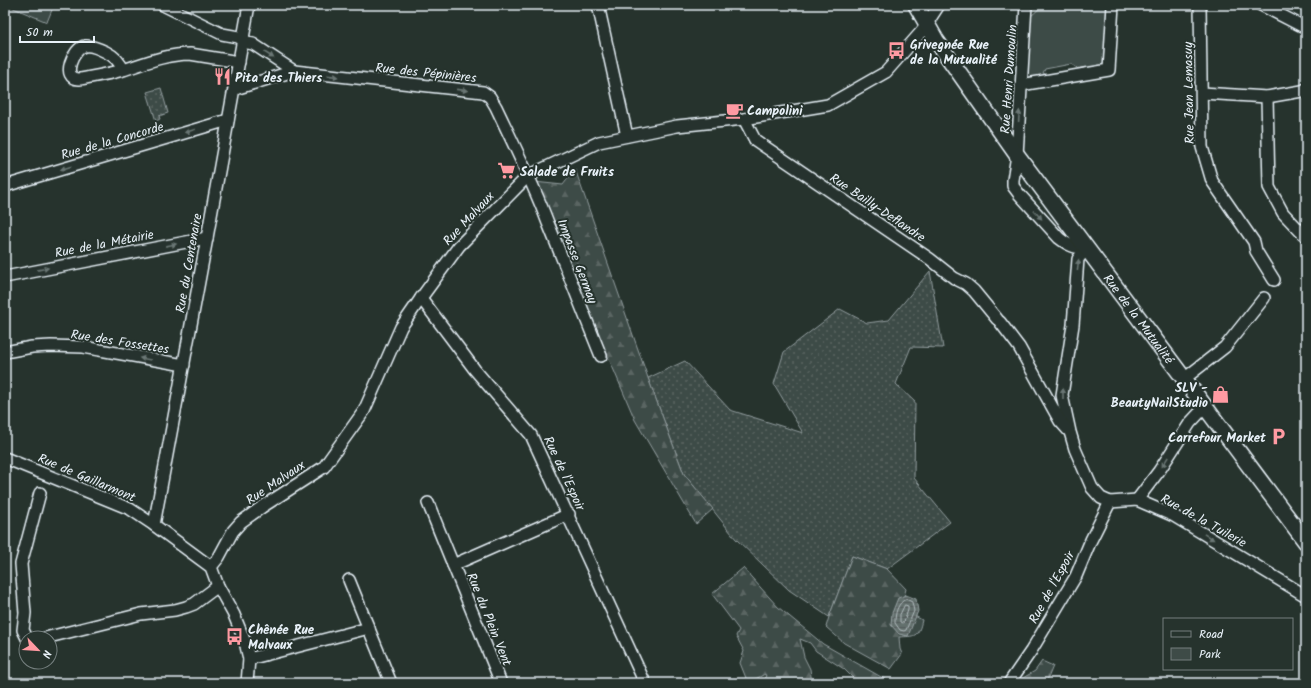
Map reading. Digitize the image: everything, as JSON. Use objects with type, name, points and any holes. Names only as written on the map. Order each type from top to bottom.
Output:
[{"type":"street","name":"Rue des Pépinières","points":[[163,5],[222,34],[253,44],[294,71]]},
{"type":"street","name":"Rue du Centenaire","points":[[154,525],[208,238],[249,5]]},
{"type":"street","points":[[598,5],[627,136]]},
{"type":"street","name":"Rue de la Mutualité","points":[[916,5],[936,40],[1017,155],[1204,408],[1306,542]]},
{"type":"street","name":"Rue Malvaux","points":[[211,567],[233,532],[242,522],[262,507],[324,467],[364,411],[401,327],[421,298],[459,246],[528,176],[599,142],[677,126],[744,119],[828,105],[886,72],[922,32],[939,5]]},
{"type":"street","name":"Rue Henri Dumoulin","points":[[1017,155],[1026,5]]},
{"type":"street","points":[[1021,85],[1109,70],[1113,5]]},
{"type":"street","name":"Rue Jean Lemasuy","points":[[1200,5],[1202,147],[1212,181],[1254,242],[1256,251],[1274,280]]},
{"type":"street","points":[[1261,5],[1306,28]]},
{"type":"street","points":[[123,70],[121,64],[113,56],[95,48],[82,46],[71,62],[69,73],[75,80],[123,70],[144,62],[182,54],[239,62]]},
{"type":"street","name":"Rue des Pépinières","points":[[235,89],[294,71],[483,92],[490,97],[496,107],[528,176]]},
{"type":"street","points":[[1202,93],[1267,97],[1302,91],[1306,88]]},
{"type":"street","points":[[1267,97],[1269,187],[1283,213],[1306,236]]},
{"type":"street","name":"Rue Bailly-Deflandre","points":[[744,119],[755,140],[930,259],[954,278],[966,284],[974,291],[1019,347],[1060,421],[1070,432]]},
{"type":"street","name":"Rue de la Concorde","points":[[5,186],[228,120]]},
{"type":"street","points":[[1017,155],[1013,186],[1067,245],[1086,249],[1078,259],[1073,325],[1062,395],[1075,449],[1092,488],[1101,498],[1110,502]]},
{"type":"street","name":"Impasse Germay","points":[[528,176],[548,222],[601,356]]},
{"type":"street","name":"Rue de la Métairie","points":[[5,277],[208,238]]},
{"type":"street","name":"Rue de l'Espoir","points":[[421,298],[475,370],[531,435],[569,514],[645,683]]},
{"type":"street","points":[[1184,379],[1225,347],[1264,298]]},
{"type":"street","name":"Rue des Fossettes","points":[[5,352],[32,347],[75,347],[184,366]]},
{"type":"street","points":[[1137,500],[1160,471],[1190,423],[1204,408]]},
{"type":"street","name":"Rue de Gaillarmont","points":[[5,458],[130,508],[211,567]]},
{"type":"street","points":[[23,630],[25,613],[21,564],[40,492]]},
{"type":"street","name":"Rue de la Tuilerie","points":[[1110,502],[1137,500],[1174,516],[1306,596]]},
{"type":"street","name":"Rue de l'Espoir","points":[[1009,683],[1042,633],[1076,576],[1091,540],[1110,502]]},
{"type":"street","name":"Rue du Plein Vent","points":[[428,503],[501,683]]},
{"type":"street","name":"Rue du Plein Vent","points":[[453,565],[569,514]]},
{"type":"street","points":[[211,567],[218,586],[234,615],[245,642],[249,659],[247,683]]},
{"type":"street","points":[[349,580],[390,683]]},
{"type":"street","points":[[58,635],[141,614],[175,610],[186,607],[194,604],[218,586]]},
{"type":"street","points":[[249,659],[368,628]]},
{"type":"green space","points":[[11,5],[54,5],[47,22],[11,7]]},
{"type":"green space","points":[[1041,5],[1105,5],[1108,9],[1105,62],[1094,69],[1082,71],[1071,64],[1045,69],[1043,73],[1050,77],[1030,79],[1026,73],[1030,17],[1041,7]]},
{"type":"green space","points":[[161,88],[168,113],[159,116],[160,119],[156,121],[147,92]]},
{"type":"green space","points":[[575,169],[648,378],[684,474],[713,509],[696,524],[635,420],[534,182],[563,185]]},
{"type":"green space","points":[[930,271],[943,348],[911,347],[896,384],[915,402],[914,478],[950,522],[887,569],[852,556],[829,617],[789,590],[736,539],[684,474],[648,378],[685,361],[730,410],[803,433],[774,384],[784,352],[840,309],[867,323],[889,320]]},
{"type":"green space","points":[[852,556],[887,569],[906,589],[902,603],[906,611],[922,620],[919,630],[915,635],[899,637],[902,654],[891,669],[844,643],[826,627]]},
{"type":"green space","points":[[743,568],[778,607],[823,644],[890,682],[858,683],[844,669],[816,651],[810,643],[800,639],[804,657],[810,669],[812,683],[767,683],[765,674],[748,683],[740,663],[744,651],[736,636],[739,630],[712,594]]},
{"type":"green space","points":[[1042,661],[1053,666],[1046,683],[1021,683],[1021,679],[1035,671]]},
{"type":"water","points":[[906,595],[916,599],[918,611],[908,636],[899,634],[891,625],[892,613],[898,598]]},
{"type":"place","name":"Grivegnée Rue de la Mutualité","points":[[897,51]]},
{"type":"place","name":"Pita des Thiers","points":[[222,77]]},
{"type":"place","name":"Campolini","points":[[734,110]]},
{"type":"place","name":"Salade de Fruits","points":[[507,171]]},
{"type":"place","name":"SLV - BeautyNailStudio","points":[[1221,394]]},
{"type":"place","name":"Carrefour Market","points":[[1279,437]]},
{"type":"place","name":"Chênée Rue Malvaux","points":[[235,636]]}]
